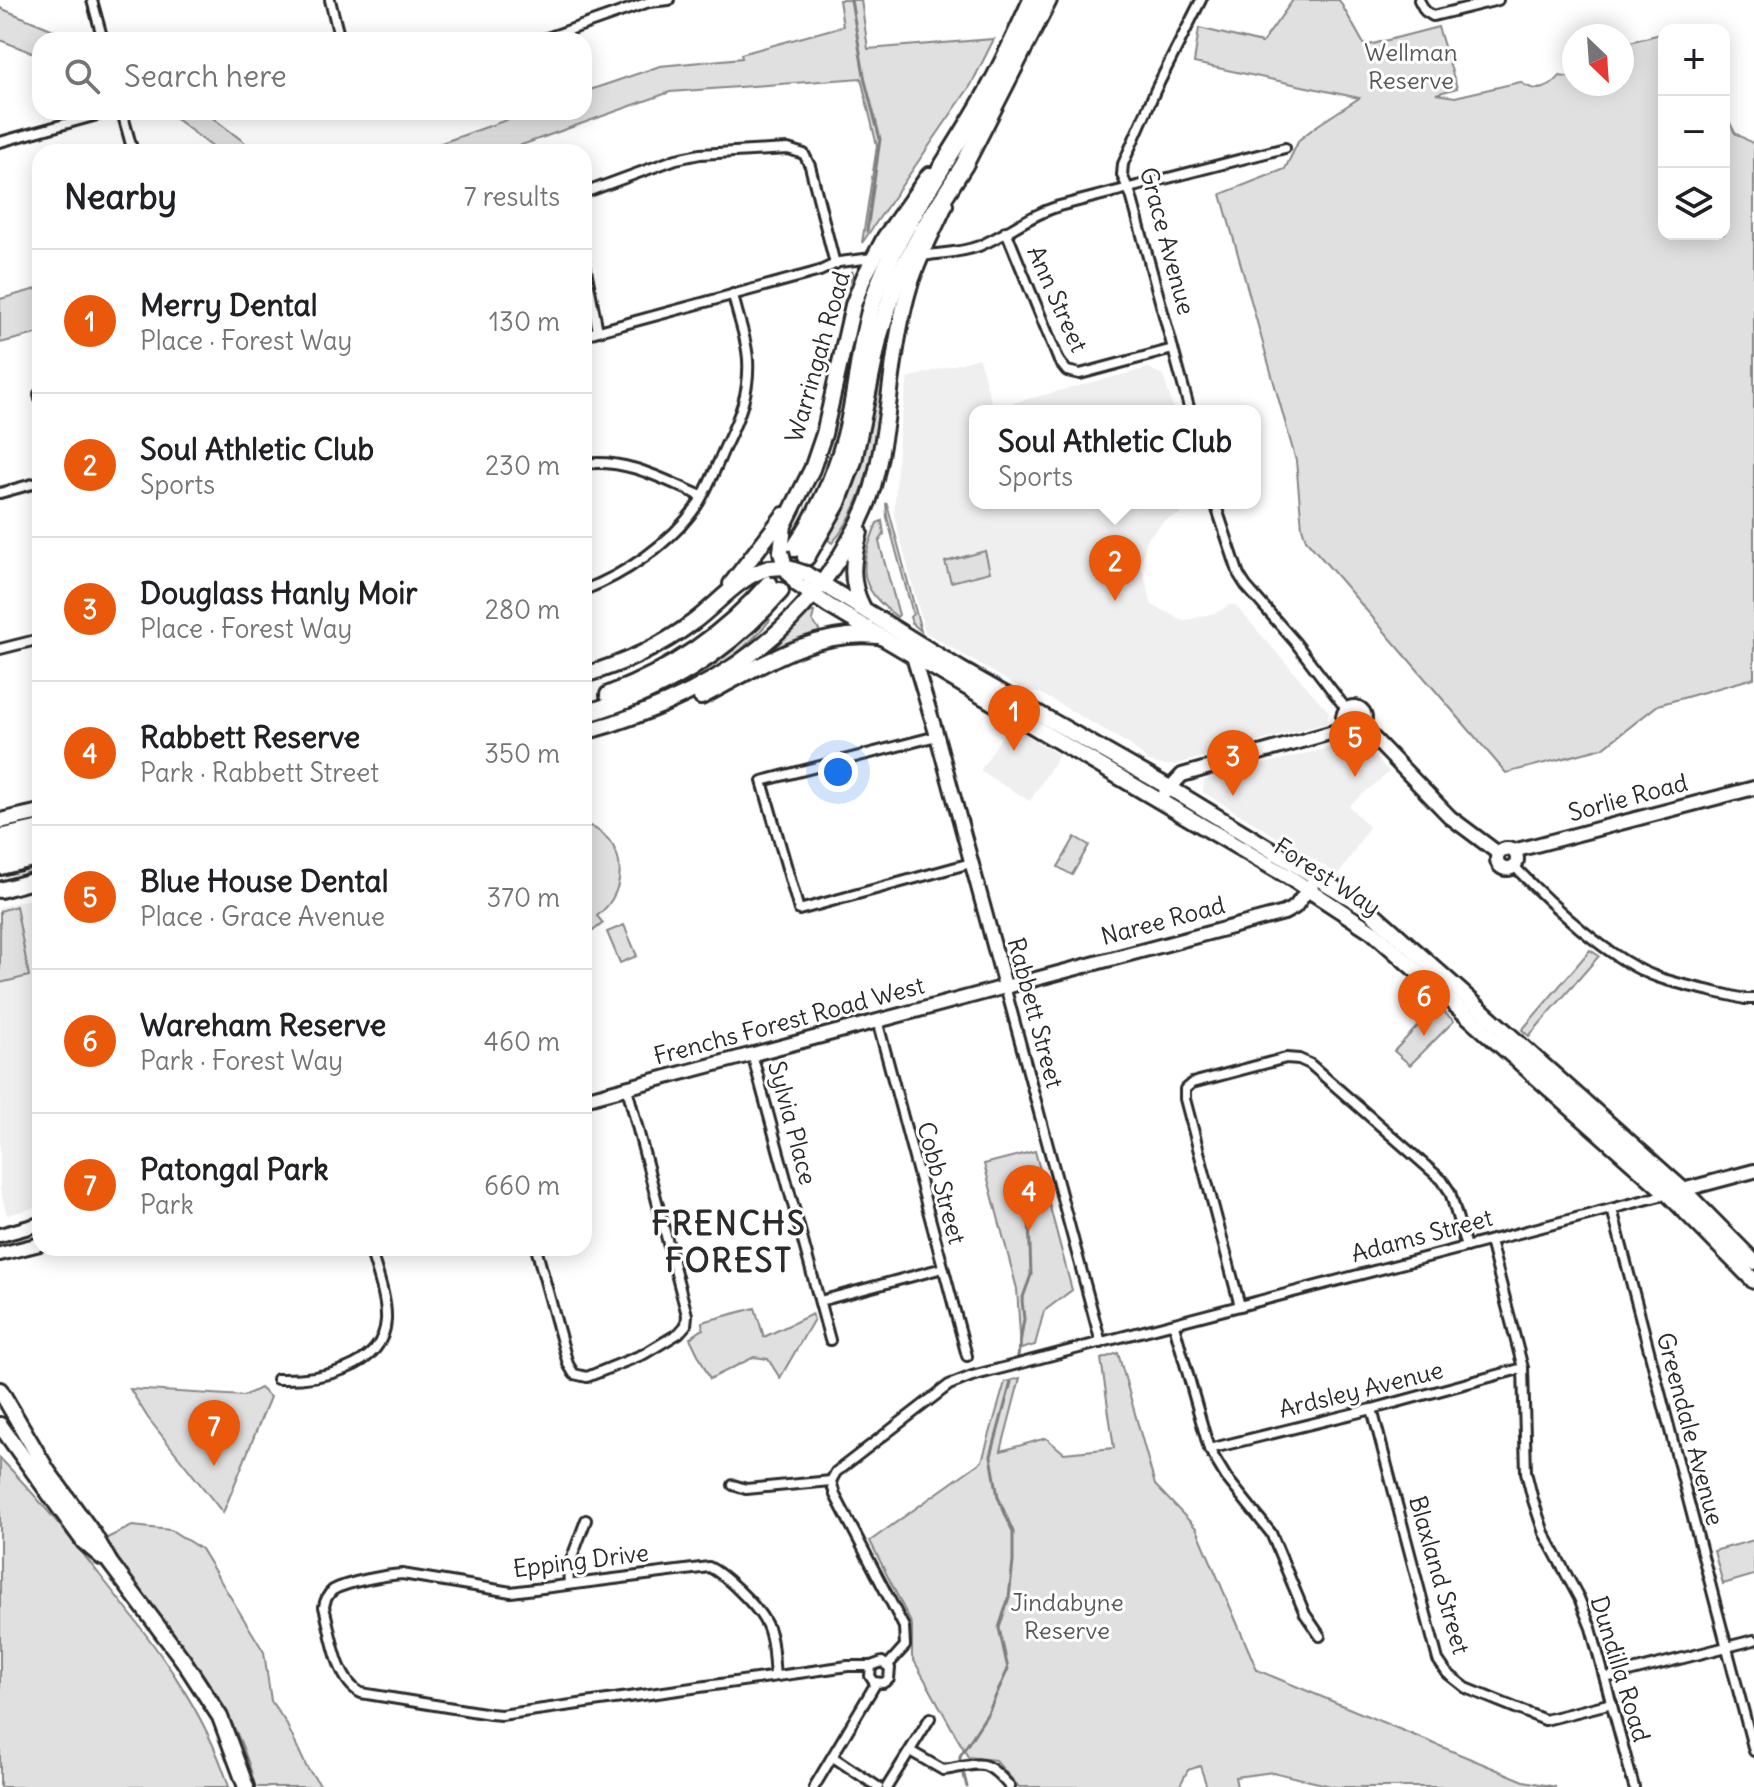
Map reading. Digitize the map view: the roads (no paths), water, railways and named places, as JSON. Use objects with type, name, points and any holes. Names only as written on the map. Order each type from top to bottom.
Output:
[{"type":"highway","name":"Warringah Road","points":[[797,563],[841,454],[853,406],[867,318],[877,286],[917,208],[991,86],[1032,0]]},
{"type":"highway","points":[[797,563],[837,503],[853,461],[879,335],[896,281],[923,230],[964,165],[1048,0]]},
{"type":"highway","points":[[592,700],[645,682],[680,663],[711,640],[773,581]]},
{"type":"highway","points":[[592,711],[649,692],[685,673],[738,634],[773,581]]},
{"type":"highway","points":[[0,838],[32,831]]},
{"type":"highway","points":[[0,853],[32,845]]},
{"type":"highway","points":[[0,866],[32,858]]},
{"type":"main road","name":"Warringah Road","points":[[818,590],[797,563],[784,525],[824,434],[853,305],[873,258],[908,204],[962,134]]},
{"type":"main road","points":[[864,609],[852,577],[854,554],[883,440],[899,328],[912,277],[964,165]]},
{"type":"main road","points":[[713,606],[799,496]]},
{"type":"main road","points":[[607,725],[665,704],[721,675],[772,638],[818,590],[864,516]]},
{"type":"main road","name":"Warringah Road","points":[[785,567],[797,563]]},
{"type":"main road","name":"Warringah Road","points":[[785,567],[797,563]]},
{"type":"main road","points":[[592,672],[654,647],[692,624],[747,578],[773,581],[785,567]]},
{"type":"main road","name":"Forest Way","points":[[818,590],[864,609],[1017,703],[1168,787],[1313,883],[1754,1262]]},
{"type":"main road","name":"Forest Way","points":[[818,590],[883,637],[1160,801],[1313,883]]},
{"type":"main road","points":[[592,730],[683,705],[773,657],[801,646],[849,635],[883,637]]},
{"type":"main road","points":[[0,821],[32,814]]},
{"type":"main road","points":[[0,890],[32,881]]},
{"type":"main road","name":"Forest Way","points":[[1676,1192],[1754,1281]]},
{"type":"main road","points":[[0,1390],[48,1472],[94,1535],[110,1563],[183,1660],[220,1717],[246,1787]]},
{"type":"main road","points":[[0,1425],[84,1542],[110,1563]]},
{"type":"street","points":[[101,32],[93,2],[105,0]]},
{"type":"street","points":[[330,0],[338,32]]},
{"type":"street","points":[[564,32],[649,2],[669,0]]},
{"type":"street","name":"Grace Avenue","points":[[1188,405],[1131,195],[1122,175],[1123,164],[1156,89],[1201,0]]},
{"type":"street","points":[[1419,0],[1425,11],[1433,16],[1498,0]]},
{"type":"street","points":[[0,142],[79,120]]},
{"type":"street","points":[[124,120],[131,144]]},
{"type":"street","points":[[922,256],[969,249],[1040,212],[1285,148]]},
{"type":"street","points":[[592,190],[688,156],[797,150],[804,154],[810,166],[837,263]]},
{"type":"street","name":"Ann Street","points":[[1006,231],[1059,361],[1067,371],[1080,374],[1173,349]]},
{"type":"street","points":[[592,333],[820,271],[837,263],[873,258]]},
{"type":"street","points":[[592,586],[617,574],[657,546],[690,514],[702,496],[741,414],[746,396],[748,357],[733,294]]},
{"type":"street","points":[[592,300],[598,331]]},
{"type":"street","points":[[592,463],[623,464],[702,496]]},
{"type":"street","points":[[0,493],[32,484]]},
{"type":"street","points":[[1217,509],[1239,575],[1246,586],[1303,652],[1347,710]]},
{"type":"street","points":[[0,649],[32,641]]},
{"type":"street","name":"Rabbett Street","points":[[912,653],[1101,1343]]},
{"type":"street","points":[[1346,725],[1344,715],[1354,707],[1361,709],[1365,716],[1362,726]]},
{"type":"street","points":[[1160,801],[1168,787],[1182,775],[1337,731],[1346,725]]},
{"type":"street","points":[[1346,725],[1354,729],[1362,726]]},
{"type":"street","points":[[1362,726],[1450,817],[1498,853]]},
{"type":"street","points":[[937,736],[762,781],[799,910],[971,863]]},
{"type":"street","name":"Sorlie Road","points":[[1513,851],[1754,788]]},
{"type":"street","points":[[1505,848],[1513,851],[1517,856],[1514,866],[1508,869],[1501,867],[1497,862],[1498,853],[1505,848]]},
{"type":"street","points":[[1514,866],[1550,905],[1617,955],[1644,970],[1668,980],[1754,999]]},
{"type":"street","name":"Naree Road","points":[[1005,986],[1284,913],[1295,907],[1313,883]]},
{"type":"street","name":"Frenchs Forest Road West","points":[[592,1097],[1005,986]]},
{"type":"street","name":"Cobb Street","points":[[877,1020],[967,1356]]},
{"type":"street","name":"Sylvia Place","points":[[752,1054],[830,1340]]},
{"type":"street","points":[[1240,1306],[1185,1099],[1185,1089],[1192,1083],[1286,1058],[1310,1064],[1442,1180],[1450,1192],[1466,1247]]},
{"type":"street","points":[[538,1256],[568,1364],[574,1374],[587,1377],[644,1354],[679,1333],[686,1325],[687,1315],[627,1088]]},
{"type":"street","name":"Adams Street","points":[[1101,1343],[1754,1171]]},
{"type":"street","name":"Greendale Avenue","points":[[1612,1209],[1754,1751]]},
{"type":"street","points":[[0,1235],[32,1226]]},
{"type":"street","name":"Dundilla Road","points":[[1490,1241],[1523,1368],[1526,1472],[1533,1500],[1544,1533],[1579,1598],[1591,1628],[1634,1787]]},
{"type":"street","points":[[0,1254],[32,1246]]},
{"type":"street","points":[[277,1379],[306,1380],[330,1375],[360,1362],[375,1347],[385,1331],[386,1318],[372,1256]]},
{"type":"street","points":[[820,1301],[943,1268]]},
{"type":"street","points":[[1174,1325],[1209,1449],[1226,1477],[1271,1533],[1305,1614],[1320,1636]]},
{"type":"street","points":[[888,1665],[905,1646],[904,1627],[835,1495],[831,1481],[836,1472],[949,1385],[972,1376],[1101,1343]]},
{"type":"street","name":"Ardsley Avenue","points":[[1209,1449],[1523,1368]]},
{"type":"street","name":"Blaxland Street","points":[[1372,1409],[1438,1660],[1447,1673],[1466,1688],[1545,1720],[1612,1703]]},
{"type":"street","points":[[733,1485],[746,1489],[831,1481]]},
{"type":"street","points":[[569,1584],[568,1568],[586,1520]]},
{"type":"street","name":"Epping Drive","points":[[775,1676],[769,1631],[764,1619],[719,1572],[709,1567],[511,1592],[402,1574],[390,1575],[336,1589],[326,1599],[324,1607],[343,1675],[353,1689],[361,1693],[490,1714],[501,1715],[848,1666],[871,1666]]},
{"type":"street","points":[[1605,1678],[1754,1640]]},
{"type":"street","points":[[882,1662],[888,1665],[891,1672],[889,1679],[876,1683],[870,1676],[871,1666],[882,1662]]},
{"type":"street","points":[[814,1787],[876,1683]]},
{"type":"street","points":[[887,1787],[930,1718]]},
{"type":"street","points":[[910,1751],[943,1770],[977,1763],[986,1765],[996,1770],[1010,1787]]},
{"type":"street","points":[[833,1757],[878,1787]]},
{"type":"waterway","points":[[851,0],[865,81],[880,139],[867,231]]},
{"type":"waterway","points":[[838,292],[853,277],[852,272]]},
{"type":"waterway","points":[[1018,1356],[1024,1319],[1022,1300],[1031,1275],[1028,1190]]},
{"type":"waterway","points":[[960,1760],[988,1713],[1008,1669],[999,1628],[1009,1597],[1013,1532],[998,1497],[991,1456],[1011,1382]]},
{"type":"waterway","points":[[964,1775],[967,1787]]},
{"type":"place","name":"Soul Athletic Club","points":[[1115,601]]},
{"type":"place","name":"Merry Dental","points":[[1014,751]]},
{"type":"place","name":"Blue House Dental","points":[[1355,777]]},
{"type":"place","name":"Douglass Hanly Moir","points":[[1233,796]]},
{"type":"place","name":"Wareham Reserve","points":[[1424,1036]]},
{"type":"place","name":"Rabbett Reserve","points":[[1029,1231]]},
{"type":"place","name":"Patongal Park","points":[[214,1466]]},
{"type":"district","name":"FRENCHS FOREST","points":[[729,1242]]},
{"type":"park label","name":"Wellman Reserve","points":[[1411,67]]},
{"type":"park label","name":"Jindabyne Reserve","points":[[1067,1617]]}]
